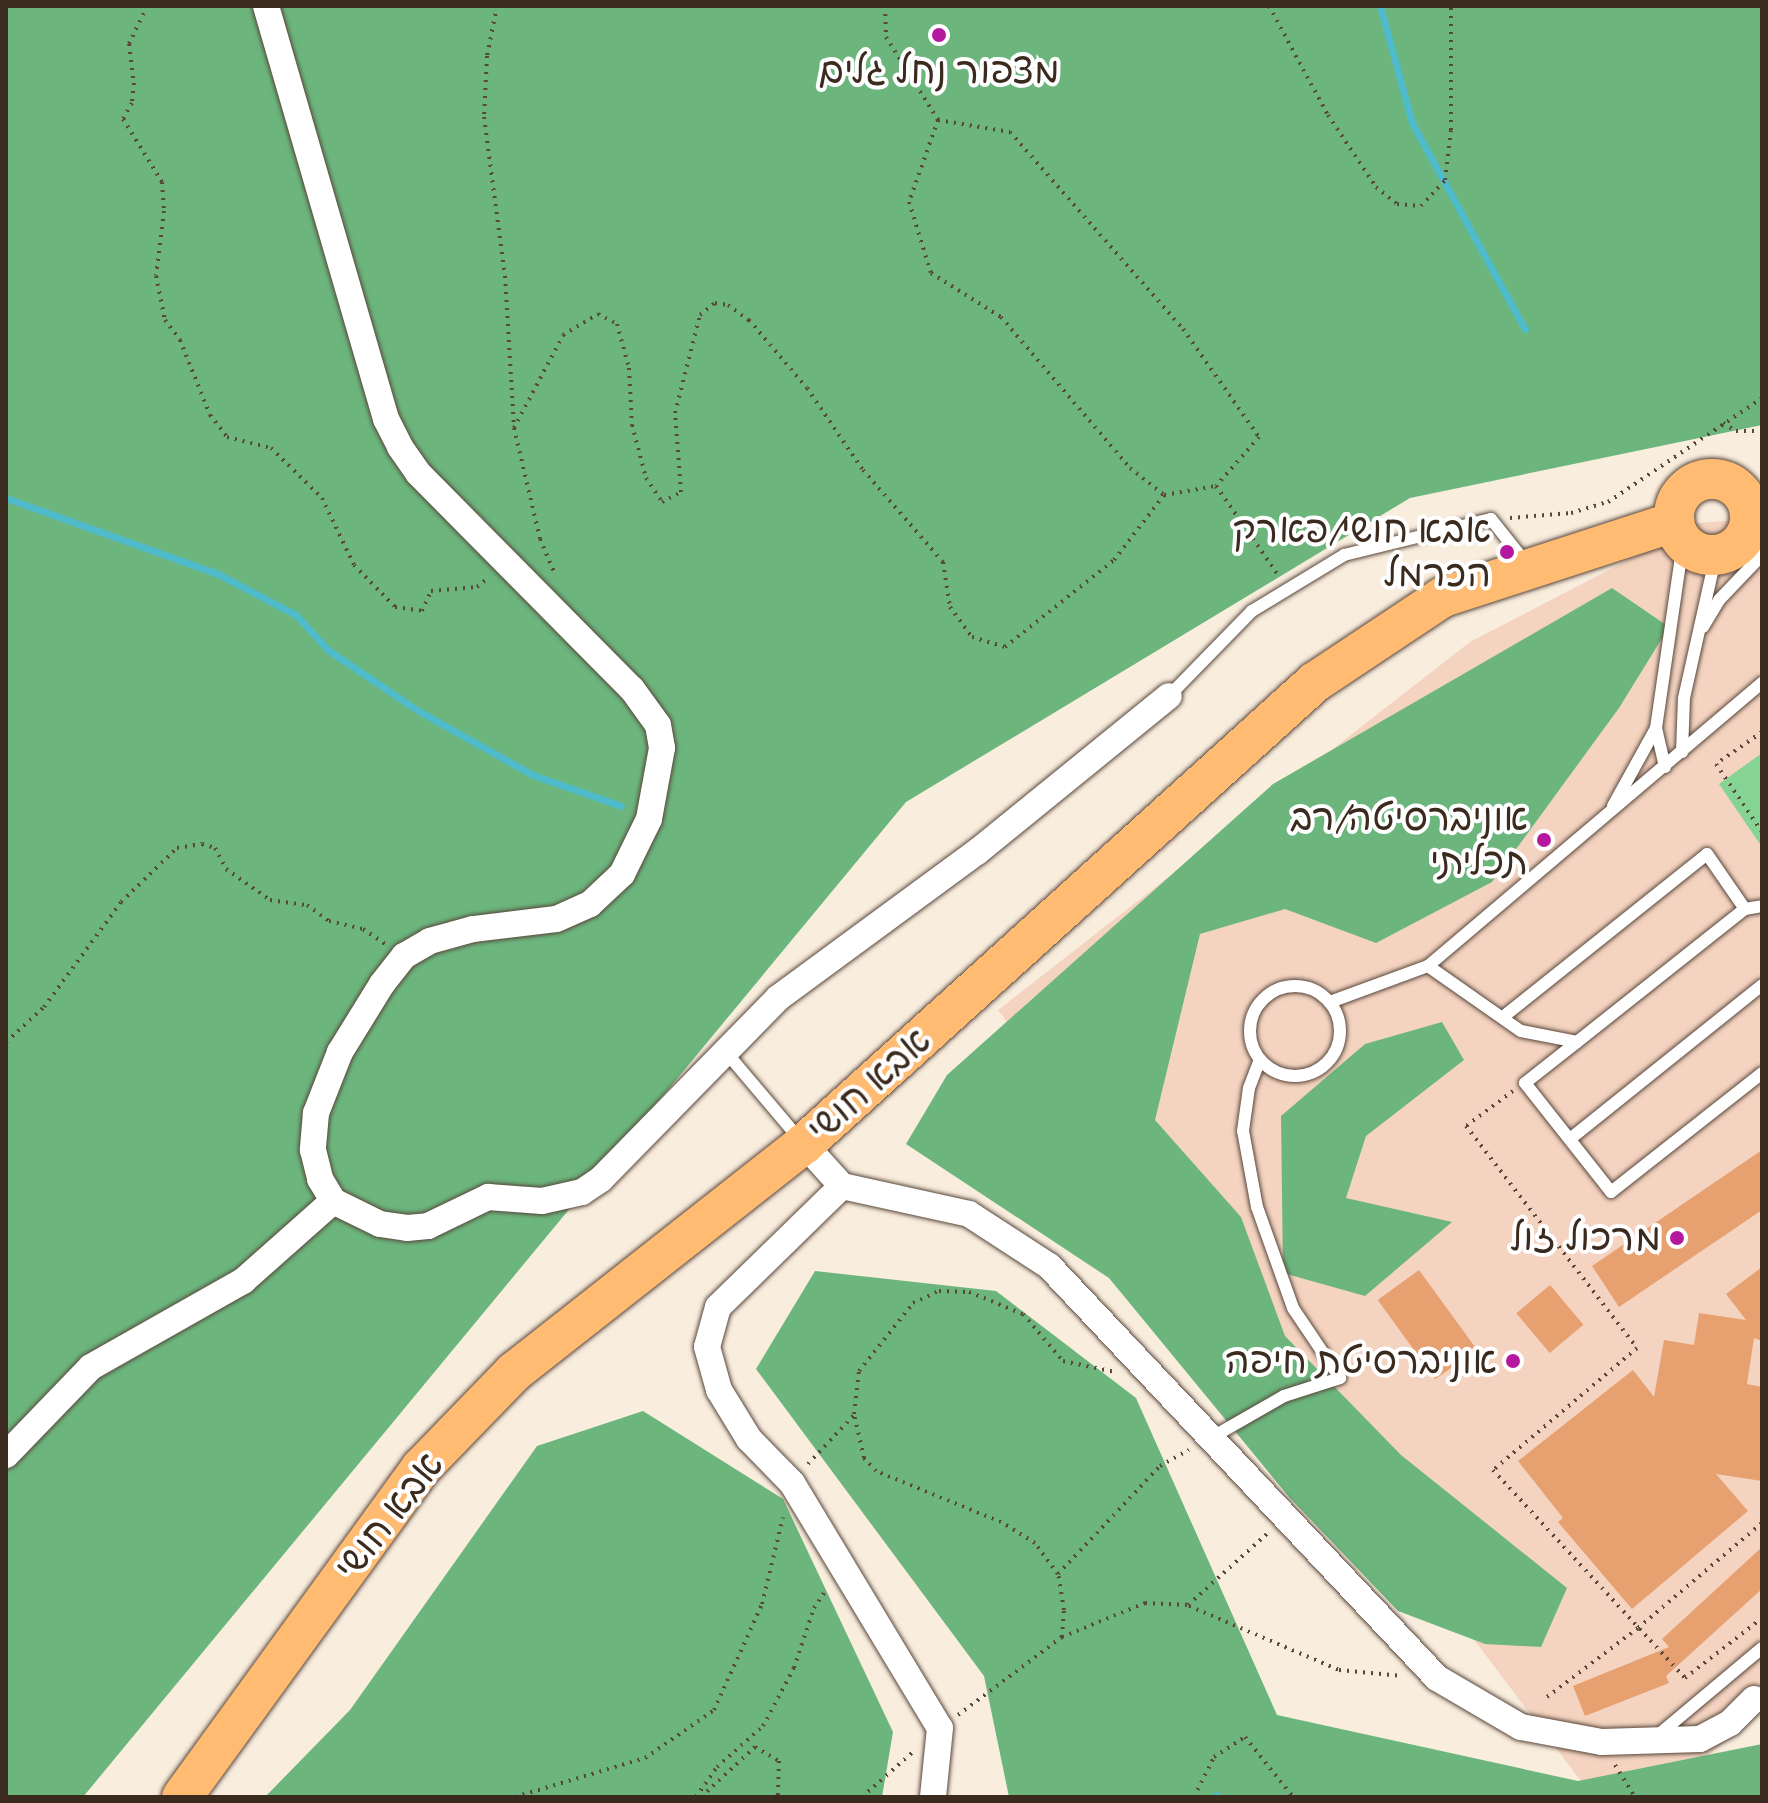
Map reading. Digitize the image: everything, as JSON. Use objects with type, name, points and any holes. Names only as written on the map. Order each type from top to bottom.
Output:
[{"type":"main road","points":[[1691,540],[1678,500],[1693,484],[1715,479],[1754,511]]},
{"type":"main road","name":"אבא חושי","points":[[182,1797],[421,1468],[514,1372],[804,1144],[1315,682],[1443,597],[1528,566],[1691,540],[1741,541],[1754,511]]},
{"type":"street","points":[[266,6],[386,419],[418,473],[572,624],[658,725],[662,748],[649,819],[622,874],[590,904],[556,919],[473,929],[430,941],[404,956],[363,1011],[316,1113],[313,1150],[320,1179],[333,1201],[380,1224],[407,1228],[428,1226],[488,1197],[542,1201],[582,1192],[601,1179],[778,998],[977,852],[1169,696]]},
{"type":"street","points":[[804,1144],[842,1186],[969,1214],[998,1229],[1049,1266],[1437,1678],[1521,1727],[1602,1742],[1712,1736],[1754,1699]]},
{"type":"street","points":[[842,1186],[718,1307],[707,1347],[719,1390],[734,1415],[749,1439],[792,1483],[940,1728],[933,1797]]},
{"type":"street","points":[[6,1455],[91,1367],[243,1281],[333,1201]]},
{"type":"lane","points":[[1697,636],[1720,599],[1754,511]]},
{"type":"lane","points":[[1169,696],[1252,611],[1344,555],[1491,519],[1528,566]]},
{"type":"lane","points":[[1682,752],[1684,698],[1697,636],[1691,540]]},
{"type":"lane","points":[[1608,815],[1656,728],[1691,540]]},
{"type":"lane","points":[[1330,1002],[1428,966],[1762,683]]},
{"type":"lane","points":[[1656,728],[1665,767]]},
{"type":"lane","points":[[1503,1017],[1707,854],[1745,909]]},
{"type":"lane","points":[[1762,906],[1745,909],[1525,1083],[1611,1192],[1762,1073]]},
{"type":"lane","points":[[1428,966],[1521,1031],[1577,1042]]},
{"type":"lane","points":[[1570,1139],[1762,985]]},
{"type":"lane","points":[[1303,986],[1330,1002],[1341,1029],[1339,1043],[1324,1067],[1312,1074],[1284,1076],[1260,1060],[1250,1039],[1252,1015],[1273,991],[1303,986]]},
{"type":"lane","points":[[725,1051],[804,1144]]},
{"type":"lane","points":[[1209,1439],[1284,1396],[1340,1378],[1293,1308],[1257,1207],[1243,1131],[1249,1088],[1260,1060]]},
{"type":"lane","points":[[1653,1739],[1762,1648]]},
{"type":"path","points":[[147,6],[129,44],[132,103],[123,119],[162,182],[164,211],[156,276],[165,320],[180,340],[210,415],[227,437],[271,448],[322,498],[354,565],[395,607],[422,611],[431,591],[477,587],[508,561]]},
{"type":"path","points":[[497,6],[487,56],[484,117],[505,276],[514,428],[540,539],[572,624]]},
{"type":"path","points":[[514,428],[563,335],[598,314],[617,324],[629,368],[632,425],[646,478],[662,502],[681,492],[675,413],[700,315],[715,303],[728,305],[749,320],[807,388],[863,470],[943,562],[950,607],[972,637],[1005,647],[1114,560],[1164,495],[1216,486],[1259,437],[1183,329],[1010,132],[938,120],[886,37],[885,6]]},
{"type":"path","points":[[1269,6],[1328,115],[1376,187],[1397,204],[1421,206],[1445,180],[1451,130],[1451,6]]},
{"type":"path","points":[[938,120],[909,202],[931,273],[1001,317],[1130,468],[1164,495]]},
{"type":"path","points":[[1491,519],[1571,513],[1608,502],[1762,398]]},
{"type":"path","points":[[1723,423],[1736,431],[1762,431]]},
{"type":"path","points":[[1216,486],[1288,589]]},
{"type":"path","points":[[1762,732],[1716,764],[1762,832]]},
{"type":"path","points":[[6,1042],[44,1007],[121,902],[177,848],[202,844],[215,848],[226,869],[270,900],[307,905],[329,921],[363,929],[404,956]]},
{"type":"path","points":[[1525,1083],[1466,1126],[1637,1348],[1493,1470],[1685,1678],[1762,1618]]},
{"type":"path","points":[[1062,1637],[1064,1610],[1058,1574],[1035,1543],[1001,1522],[876,1471],[864,1458],[854,1414],[859,1371],[913,1303],[939,1291],[969,1292],[1023,1314],[1063,1361],[1126,1375],[1141,1365]]},
{"type":"path","points":[[515,1797],[645,1758],[714,1710],[762,1604],[792,1483],[854,1414]]},
{"type":"path","points":[[1058,1574],[1160,1466],[1209,1439]]},
{"type":"path","points":[[1188,1605],[1284,1519]]},
{"type":"path","points":[[1547,1697],[1638,1628],[1762,1523]]},
{"type":"path","points":[[699,1797],[717,1767],[763,1726],[794,1668],[814,1608],[832,1583],[850,1579]]},
{"type":"path","points":[[862,1797],[940,1728],[1062,1637],[1145,1603],[1188,1605],[1339,1670],[1437,1678]]},
{"type":"path","points":[[1194,1797],[1214,1757],[1245,1737],[1293,1797]]},
{"type":"path","points":[[1602,1742],[1635,1797]]},
{"type":"path","points":[[699,1797],[755,1747],[779,1761],[778,1797]]},
{"type":"shaded area","name":"אוניברסיטת חיפה","points":[[1762,518],[1762,1712],[1656,1797],[1593,1797],[998,1010],[1470,642],[1699,523]]},
{"type":"green space","points":[[6,6],[1762,6],[1762,425],[1410,498],[906,802],[83,1797],[6,1797]]},
{"type":"green space","points":[[1612,588],[1669,627],[1619,708],[1492,882],[1376,943],[1285,909],[1200,934],[1155,1120],[1241,1217],[1285,1336],[1401,1455],[1567,1588],[1541,1647],[1485,1644],[1398,1611],[1289,1497],[1109,1278],[906,1144],[947,1075],[1273,784]]},
{"type":"green space","points":[[1762,753],[1762,847],[1719,784]]},
{"type":"green space","points":[[1442,1022],[1464,1060],[1366,1136],[1346,1198],[1452,1222],[1365,1296],[1283,1273],[1281,1116],[1365,1044]]},
{"type":"green space","points":[[815,1271],[996,1291],[1136,1398],[1277,1715],[1578,1781],[1762,1744],[1762,1797],[1009,1797],[984,1676],[756,1369]]},
{"type":"green space","points":[[643,1411],[783,1499],[893,1732],[882,1797],[265,1797],[350,1710],[537,1446]]},
{"type":"building","name":"מרכול זול","points":[[1762,1150],[1762,1210],[1619,1307],[1592,1266]]},
{"type":"building","points":[[1762,1267],[1762,1341],[1754,1338],[1747,1384],[1762,1387],[1762,1481],[1716,1474],[1748,1511],[1632,1609],[1558,1522],[1563,1518],[1518,1461],[1633,1370],[1654,1397],[1664,1340],[1694,1345],[1699,1313],[1746,1320],[1726,1294]]},
{"type":"building","points":[[1419,1270],[1477,1349],[1435,1379],[1378,1300]]},
{"type":"building","points":[[1550,1285],[1583,1325],[1550,1353],[1516,1313]]},
{"type":"building","points":[[1762,1547],[1762,1589],[1666,1676],[1669,1683],[1585,1716],[1573,1686],[1669,1647],[1662,1639]]},
{"type":"waterway","points":[[1380,6],[1412,123],[1525,329]]},
{"type":"waterway","points":[[6,498],[218,574],[296,615],[328,650],[417,710],[533,775],[621,806]]},
{"type":"place","name":"מצפור נחל גלים","points":[[939,35]]},
{"type":"place","name":"אבא חושי/פארק הכרמל","points":[[1507,552]]},
{"type":"place","name":"אוניברסיטה/רב תכליתי","points":[[1544,840]]},
{"type":"place","name":"מרכול זול","points":[[1677,1238]]},
{"type":"place","name":"אוניברסיטת חיפה","points":[[1513,1361]]}]
